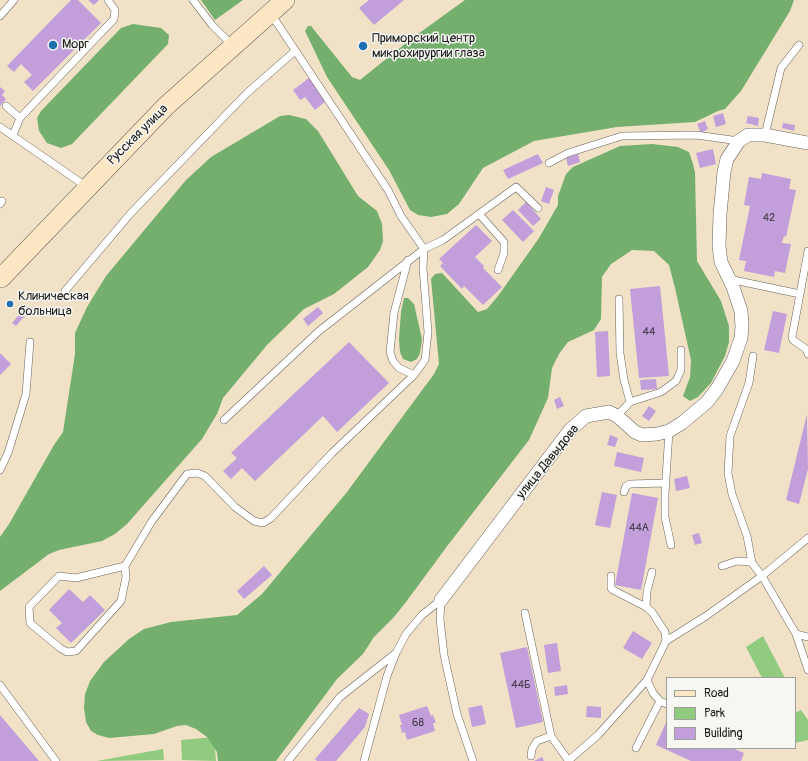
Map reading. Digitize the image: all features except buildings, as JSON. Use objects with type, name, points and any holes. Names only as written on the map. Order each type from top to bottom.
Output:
[{"type":"street","name":"Русская улица","points":[[0,279],[166,106],[285,0]]},
{"type":"street","points":[[618,416],[635,432],[642,435],[657,434],[669,431],[682,423],[707,402],[717,389],[734,361],[741,338],[741,311],[721,262],[719,246],[720,214],[724,172],[727,159],[739,141],[748,136],[765,135],[808,142]]},
{"type":"street","name":"улица Давыдова","points":[[441,600],[570,430],[586,416],[609,412],[618,416]]},
{"type":"lane","points":[[0,16],[14,0]]},
{"type":"lane","points":[[13,135],[20,118],[114,19],[115,10],[108,0]]},
{"type":"lane","points":[[193,0],[212,25],[234,46]]},
{"type":"lane","points":[[125,566],[76,578],[59,576],[30,608],[30,623],[60,648],[67,652],[76,651],[121,601],[126,577],[125,566],[152,521],[187,474],[197,473],[205,476],[235,507],[254,521],[263,523],[271,518],[332,453],[414,375],[425,360],[428,340],[423,268],[424,249],[401,216],[388,190],[270,14]]},
{"type":"lane","points":[[765,135],[781,68],[799,45]]},
{"type":"lane","points":[[65,291],[131,213],[247,93],[295,51]]},
{"type":"lane","points":[[6,106],[20,118]]},
{"type":"lane","points":[[0,127],[87,187]]},
{"type":"lane","points":[[549,163],[568,153],[622,136],[696,135],[739,141]]},
{"type":"lane","points":[[224,420],[319,331],[424,249],[443,240],[480,215],[516,187],[538,208]]},
{"type":"lane","points":[[480,215],[504,242],[504,253],[498,270]]},
{"type":"lane","points":[[808,251],[792,337],[793,340],[806,349],[808,354]]},
{"type":"lane","points":[[408,260],[394,312],[390,352],[393,361],[398,368],[414,375]]},
{"type":"lane","points":[[728,278],[800,294]]},
{"type":"lane","points":[[618,299],[620,353],[624,380],[630,402]]},
{"type":"lane","points":[[0,470],[8,453],[26,394],[30,342]]},
{"type":"lane","points":[[618,416],[630,402],[661,392],[680,377],[681,350]]},
{"type":"lane","points":[[753,356],[749,383],[730,436],[728,473],[732,494],[747,536],[751,562],[762,576],[796,634],[808,670]]},
{"type":"lane","points":[[669,431],[665,484],[665,517],[671,545]]},
{"type":"lane","points":[[624,492],[626,486],[630,484],[665,484]]},
{"type":"lane","points":[[526,613],[551,736],[568,761],[598,735],[646,680],[666,641],[701,620],[762,576],[808,538]]},
{"type":"lane","points":[[722,566],[737,561],[751,562]]},
{"type":"lane","points":[[646,607],[647,591],[652,572]]},
{"type":"lane","points":[[611,576],[611,588],[646,607],[658,621],[664,632],[666,641]]},
{"type":"lane","points":[[441,600],[440,620],[444,655],[457,714],[473,761]]},
{"type":"lane","name":"улица Давыдова","points":[[364,761],[387,676],[396,653],[406,634],[422,615],[441,600]]},
{"type":"lane","points":[[796,634],[808,637]]},
{"type":"lane","points":[[288,761],[340,697],[396,653]]},
{"type":"lane","points":[[646,680],[653,693],[660,701],[666,704]]},
{"type":"lane","points":[[0,685],[56,761]]},
{"type":"lane","points":[[636,748],[660,701]]},
{"type":"lane","points":[[531,756],[532,749],[537,741],[551,736]]},
{"type":"green space","points":[[201,0],[243,0],[215,20]]},
{"type":"green space","points":[[465,0],[794,0],[790,11],[741,91],[725,109],[695,122],[617,127],[534,141],[483,168],[459,204],[447,214],[431,217],[418,215],[410,210],[389,170],[327,77],[305,31],[308,26],[311,26],[352,77],[360,80],[411,39]]},
{"type":"green space","points":[[133,24],[161,28],[169,35],[168,44],[72,144],[61,148],[47,143],[39,131],[37,118],[41,111],[121,28]]},
{"type":"green space","points":[[289,115],[306,119],[318,131],[358,196],[377,211],[382,224],[383,241],[380,250],[368,267],[334,294],[304,309],[267,345],[223,398],[217,414],[202,439],[127,524],[115,534],[102,541],[59,550],[49,554],[0,591],[0,537],[63,432],[75,354],[75,333],[87,307],[106,276],[186,180],[211,157],[280,116]]},
{"type":"green space","points":[[652,144],[678,147],[689,152],[695,173],[697,261],[721,301],[729,326],[729,342],[725,356],[711,383],[698,397],[690,401],[683,396],[690,377],[691,360],[669,265],[654,251],[632,250],[611,264],[602,277],[601,319],[594,330],[568,342],[559,354],[552,368],[548,398],[529,440],[406,602],[394,617],[374,637],[363,654],[337,679],[276,761],[218,761],[217,752],[207,737],[196,729],[186,725],[177,726],[154,734],[109,738],[91,731],[86,722],[84,708],[85,694],[90,681],[104,662],[129,639],[144,629],[171,622],[237,615],[262,594],[347,492],[434,374],[439,364],[431,279],[435,274],[442,273],[478,312],[487,309],[539,238],[558,205],[558,196],[566,174],[573,167],[620,146]]},
{"type":"green space","points":[[404,298],[408,298],[414,304],[422,339],[420,353],[417,359],[411,362],[403,359],[400,352],[399,339],[401,312]]},
{"type":"green space","points":[[763,636],[784,677],[761,677],[746,647]]},
{"type":"green space","points":[[801,710],[808,720],[808,740],[796,743],[796,712]]},
{"type":"green space","points":[[214,737],[216,761],[182,760],[181,740]]},
{"type":"green space","points":[[163,749],[164,760],[97,761]]},
{"type":"place","name":"Морг","points":[[53,45]]},
{"type":"place","name":"Приморский центр микрохирургии глаза","points":[[363,46]]},
{"type":"place","name":"Клиническая больница","points":[[10,304]]}]
